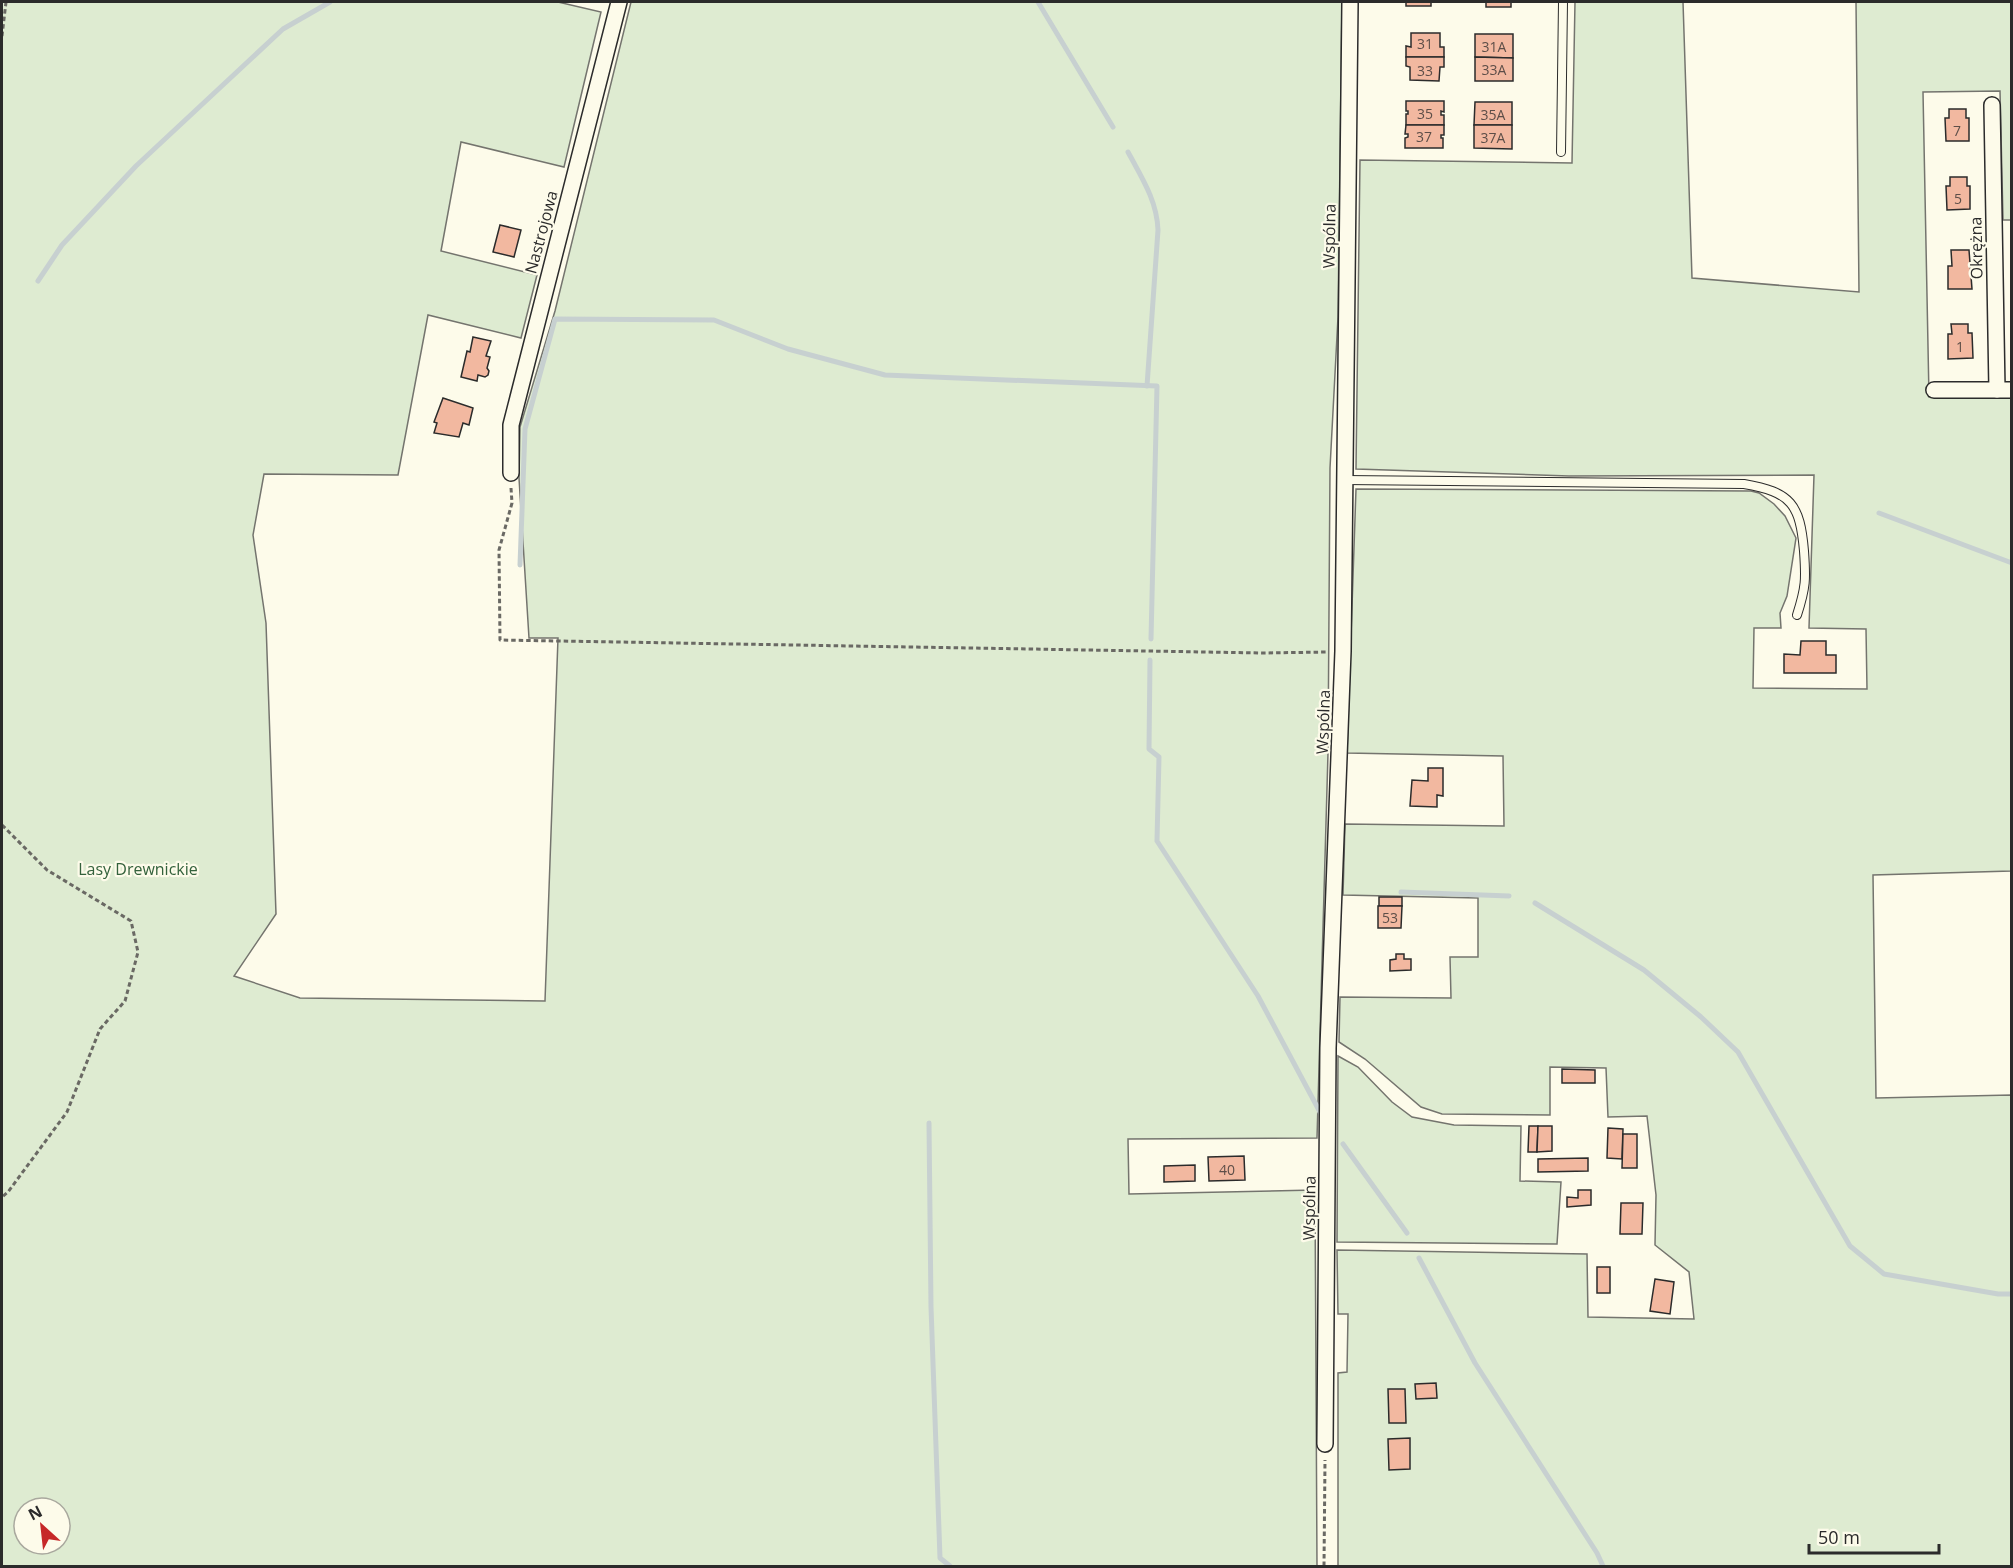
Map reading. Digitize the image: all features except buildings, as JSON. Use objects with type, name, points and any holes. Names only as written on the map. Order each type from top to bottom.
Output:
[{"type":"street","name":"Nastrojowa","points":[[511,473],[512,425],[619,2]]},
{"type":"street","name":"Wspólna","points":[[1325,1444],[1328,1048],[1343,651],[1350,2]]},
{"type":"street","name":"Okrężna","points":[[1992,105],[2004,390]]},
{"type":"street","points":[[1934,390],[2004,390]]},
{"type":"lane","points":[[1561,152],[1563,2]]},
{"type":"lane","points":[[1344,480],[1744,484],[1766,488],[1782,496],[1799,515],[1806,577],[1797,615]]},
{"type":"path","points":[[2,36],[6,2]]},
{"type":"path","points":[[511,473],[512,503],[499,550],[500,640],[1241,653],[1343,651]]},
{"type":"path","points":[[2,825],[47,870],[130,921],[138,952],[125,1001],[100,1029],[67,1112],[2,1197]]},
{"type":"path","points":[[1324,1566],[1325,1444]]},
{"type":"green space","name":"Lasy Drewnickie","points":[[2,2],[558,2],[601,12],[564,167],[461,142],[441,251],[537,275],[521,338],[428,315],[398,475],[264,474],[253,535],[266,623],[276,914],[234,976],[300,998],[545,1001],[558,638],[529,638],[519,478],[520,427],[555,311],[631,2],[1342,2],[1338,317],[1330,468],[1328,753],[1317,1138],[1128,1139],[1129,1194],[1315,1190],[1317,1566],[2,1566]]},
{"type":"green space","points":[[1575,2],[1683,2],[1692,278],[1859,292],[1856,2],[2011,2],[2011,220],[2003,220],[2000,91],[1923,92],[1929,397],[2011,397],[2011,871],[1873,875],[1876,1098],[2011,1095],[2011,1566],[1338,1566],[1338,1373],[1347,1372],[1348,1314],[1338,1314],[1337,1250],[1587,1254],[1588,1317],[1694,1319],[1689,1272],[1655,1245],[1656,1195],[1647,1116],[1608,1117],[1606,1068],[1550,1067],[1550,1115],[1442,1114],[1421,1107],[1365,1059],[1339,1042],[1340,997],[1451,998],[1450,957],[1478,957],[1478,898],[1343,895],[1345,824],[1504,826],[1503,756],[1347,753],[1356,489],[1751,491],[1759,493],[1785,516],[1796,538],[1787,596],[1780,613],[1781,628],[1754,628],[1753,688],[1867,689],[1866,629],[1809,628],[1814,475],[1569,476],[1356,469],[1360,160],[1572,163]]},
{"type":"green space","points":[[1338,1056],[1358,1067],[1392,1102],[1412,1117],[1454,1125],[1521,1126],[1520,1181],[1561,1182],[1557,1244],[1337,1242]]},
{"type":"waterway","points":[[38,281],[62,245],[136,166],[283,29],[330,2]]},
{"type":"waterway","points":[[1038,2],[1113,127]]},
{"type":"waterway","points":[[1128,152],[1152,199],[1158,230],[1147,386]]},
{"type":"waterway","points":[[520,565],[525,429],[555,319],[714,320],[788,349],[885,375],[1157,386],[1151,639]]},
{"type":"waterway","points":[[1879,513],[2012,563]]},
{"type":"waterway","points":[[1150,660],[1149,749],[1159,757],[1157,841],[1258,996],[1321,1114]]},
{"type":"waterway","points":[[1401,892],[1509,896]]},
{"type":"waterway","points":[[1535,903],[1644,970],[1701,1017],[1738,1052],[1850,1246],[1884,1274],[1998,1294],[2012,1294]]},
{"type":"waterway","points":[[929,1123],[931,1307],[940,1558],[950,1566]]},
{"type":"waterway","points":[[1343,1144],[1407,1233]]},
{"type":"waterway","points":[[1419,1258],[1475,1363],[1597,1553],[1603,1566]]}]
